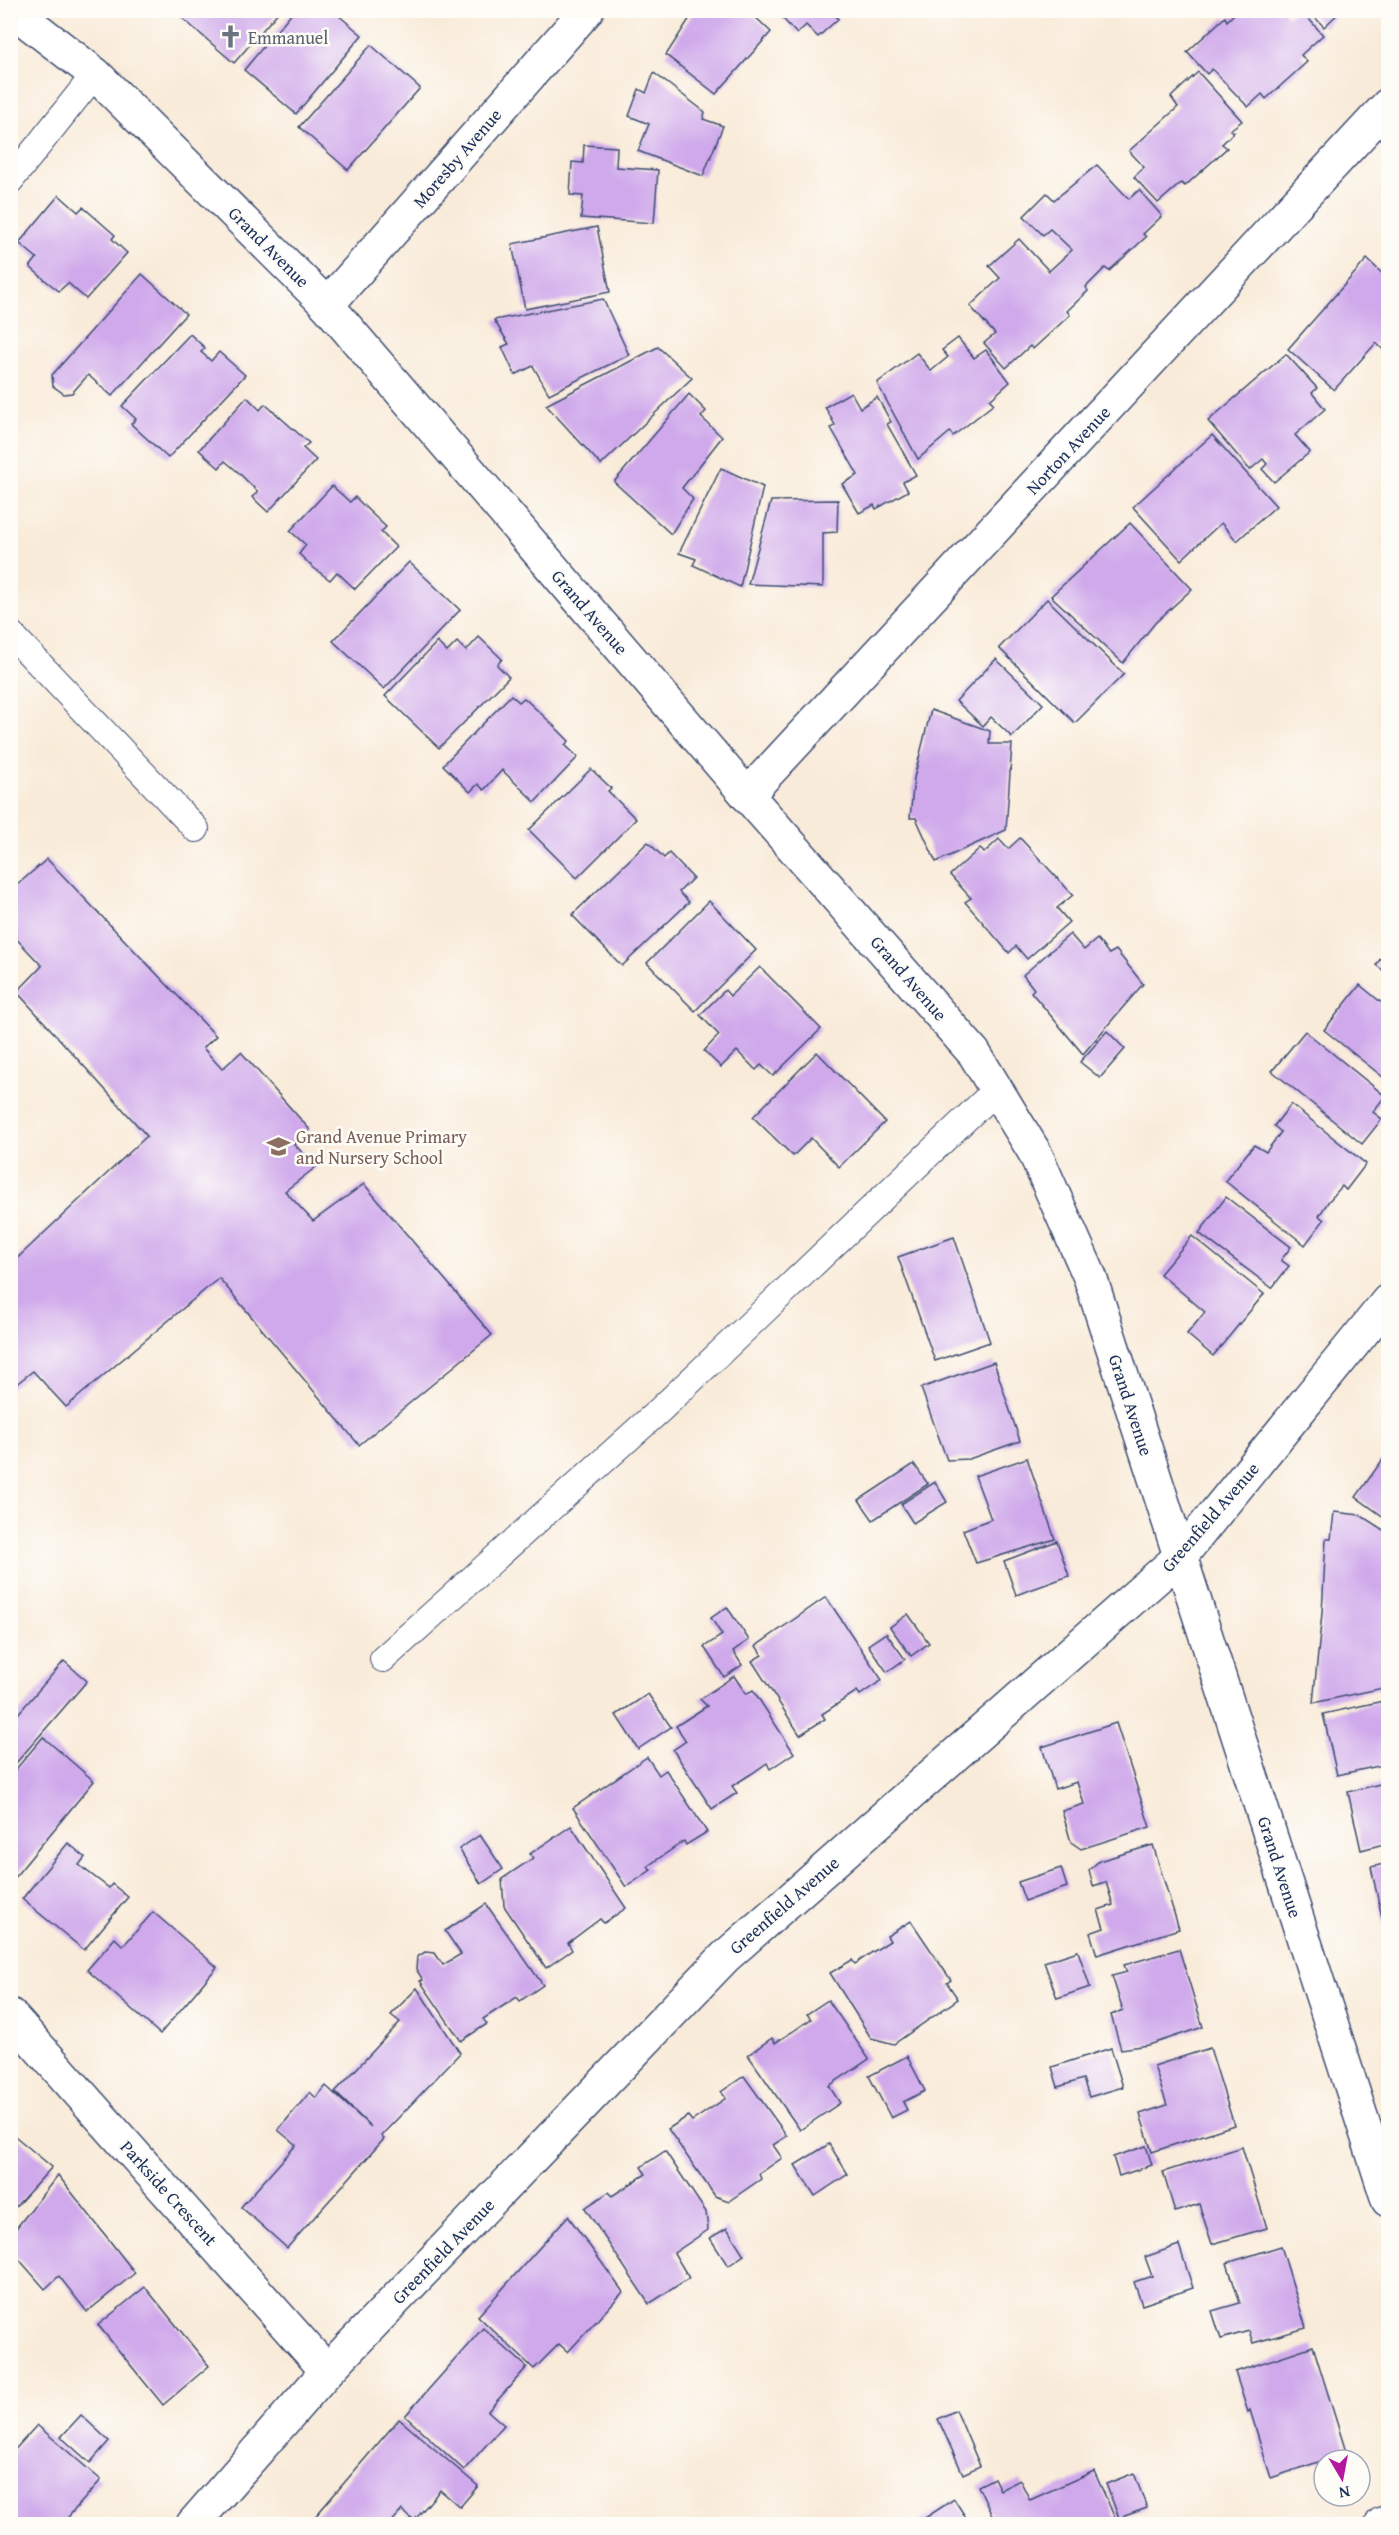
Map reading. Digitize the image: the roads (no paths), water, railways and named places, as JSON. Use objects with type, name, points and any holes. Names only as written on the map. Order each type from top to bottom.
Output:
[{"type":"street","name":"Grand Avenue","points":[[12,10],[95,74],[327,305],[747,795],[974,1053],[997,1089],[1035,1153],[1090,1277],[1179,1558],[1389,2200]]},
{"type":"street","name":"Moresby Avenue","points":[[327,305],[587,10]]},
{"type":"street","name":"Norton Avenue","points":[[747,795],[1389,105]]},
{"type":"street","name":"Greenfield Avenue","points":[[193,2524],[327,2371],[725,1957],[1179,1558],[1389,1301]]},
{"type":"street","name":"Parkside Crescent","points":[[10,2015],[327,2371]]},
{"type":"street","points":[[1382,2524],[1389,2522]]},
{"type":"lane","points":[[10,181],[95,74]]},
{"type":"lane","points":[[10,633],[196,829]]},
{"type":"lane","points":[[383,1659],[661,1409],[997,1089]]},
{"type":"place","name":"Emmanuel","points":[[230,37]]},
{"type":"place","name":"Grand Avenue Primary and Nursery School","points":[[278,1146]]}]
